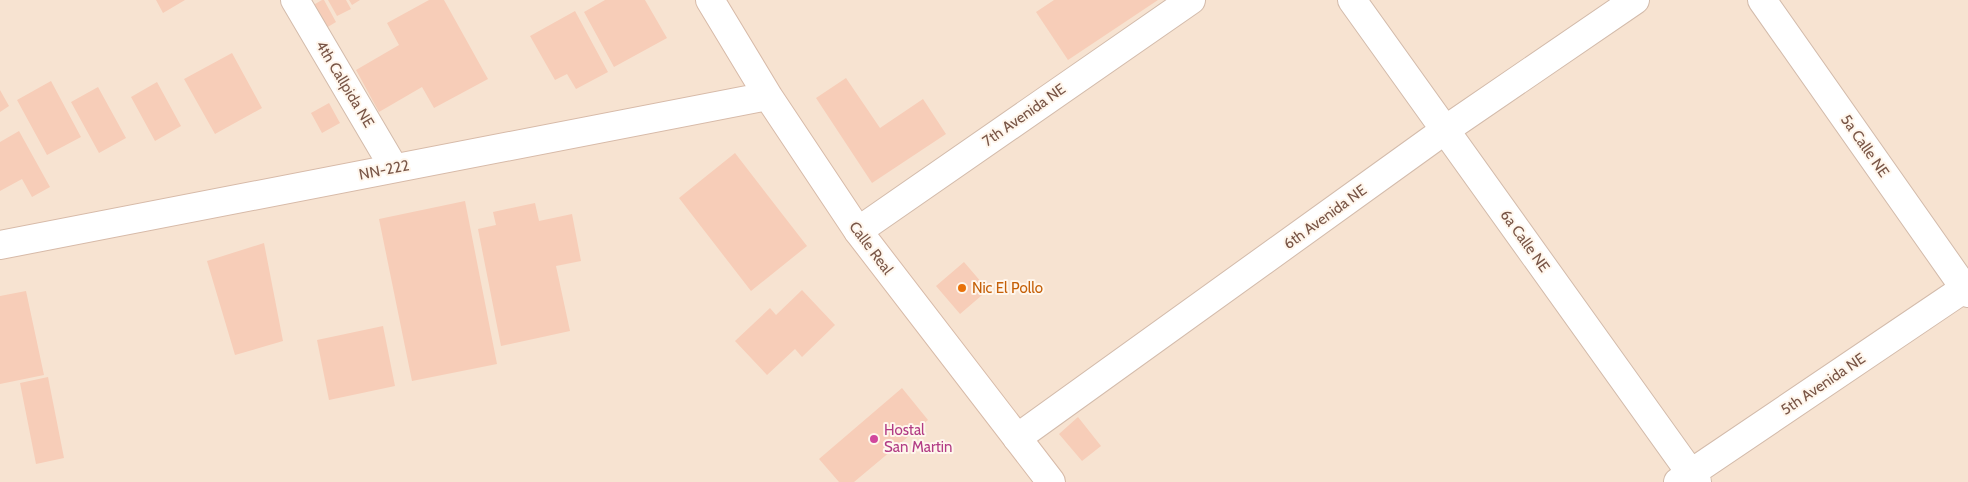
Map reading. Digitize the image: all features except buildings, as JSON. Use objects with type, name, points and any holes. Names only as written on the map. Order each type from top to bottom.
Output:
[{"type":"street","name":"4th Callpida NE","points":[[295,0],[394,168]]},
{"type":"street","name":"Calle Real","points":[[710,0],[768,96],[858,231],[1017,438],[1042,479]]},
{"type":"street","name":"7th Avenida NE","points":[[858,231],[1191,0]]},
{"type":"street","name":"6a Calle NE","points":[[1352,0],[1689,479]]},
{"type":"street","name":"6th Avenida NE","points":[[1017,438],[1445,130],[1635,0]]},
{"type":"street","name":"5a Calle NE","points":[[1762,0],[1967,289]]},
{"type":"street","name":"NN-222","points":[[2,240],[394,168],[768,96]]},
{"type":"street","name":"5th Avenida NE","points":[[1689,479],[1967,289]]},
{"type":"shaded area","points":[[0,0],[1968,0],[1968,482],[0,482]]},
{"type":"place","name":"Nic El Pollo","points":[[962,288]]},
{"type":"place","name":"Hostal San Martin","points":[[874,439]]}]
